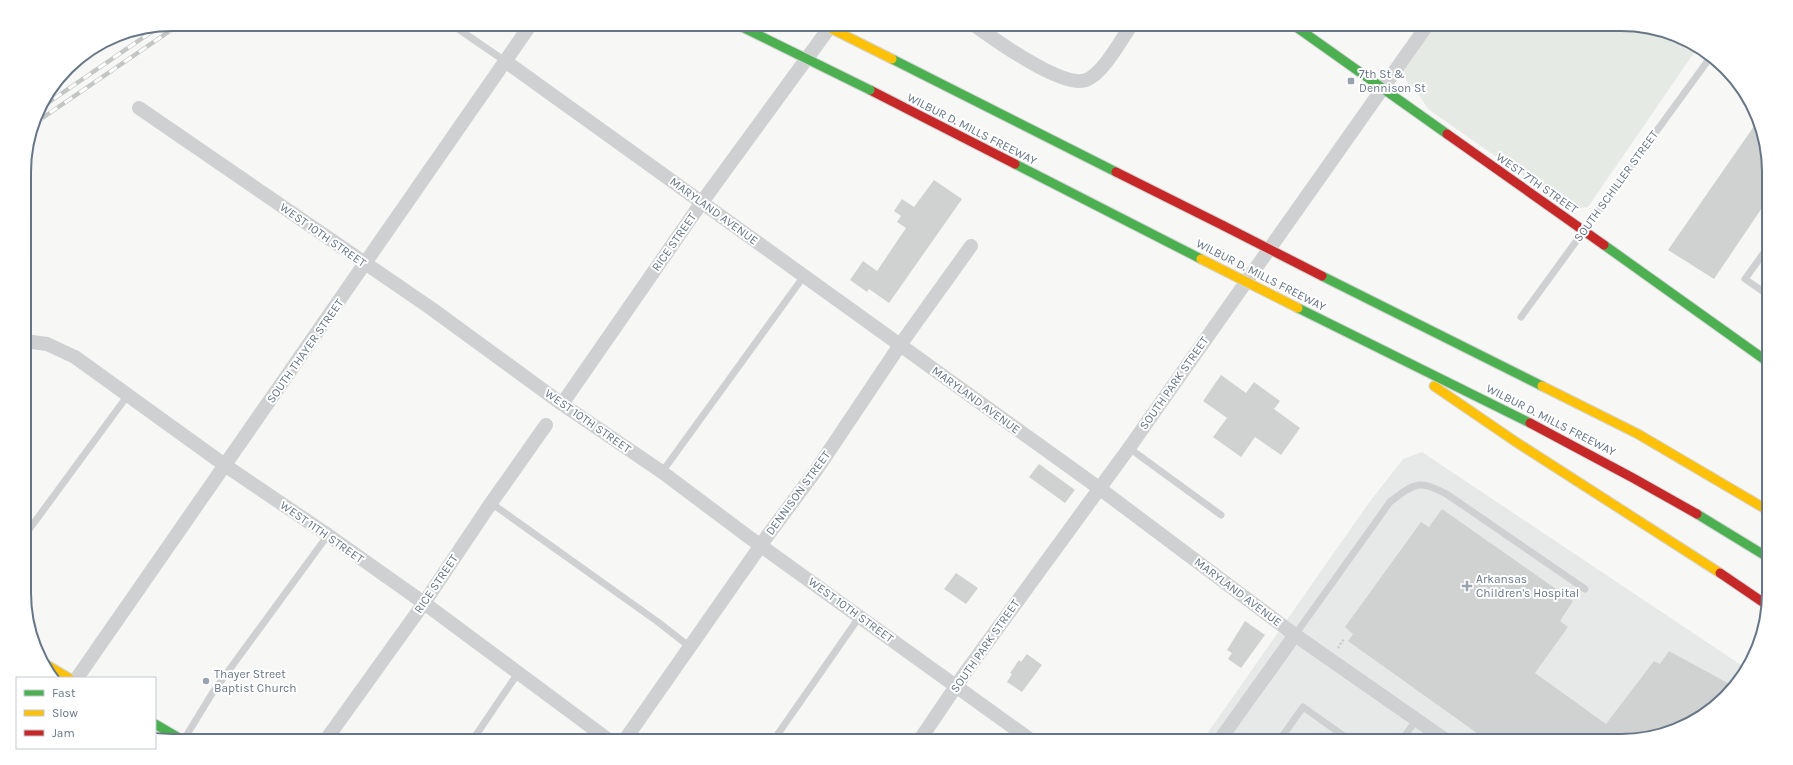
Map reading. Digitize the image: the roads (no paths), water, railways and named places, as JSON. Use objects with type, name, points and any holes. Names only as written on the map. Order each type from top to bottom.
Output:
[{"type":"main road","name":"WILBUR D. MILLS FREEWAY","points":[[750,31],[870,90],[1298,308],[1372,343],[1634,477],[1725,530],[1762,554]]},
{"type":"main road","points":[[836,31],[1638,434],[1762,507]]},
{"type":"main road","name":"WEST 7TH STREET","points":[[1302,31],[1762,358]]},
{"type":"main road","points":[[1372,343],[1486,423],[1666,537],[1762,602]]},
{"type":"main road","points":[[1677,456],[1735,480]]},
{"type":"main road","points":[[53,668],[67,677]]},
{"type":"main road","points":[[156,725],[172,734]]},
{"type":"street","name":"SOUTH THAYER STREET","points":[[78,677],[226,466],[526,31]]},
{"type":"street","name":"RICE STREET","points":[[562,404],[702,202],[827,31]]},
{"type":"street","points":[[984,31],[1048,72],[1075,81],[1085,81],[1101,68],[1127,31]]},
{"type":"street","name":"SOUTH PARK STREET","points":[[924,734],[1129,448],[1423,31]]},
{"type":"street","name":"MARYLAND AVENUE","points":[[505,61],[1099,488],[1295,635],[1437,734]]},
{"type":"street","name":"WEST 10TH STREET","points":[[139,108],[432,309],[562,404],[662,472],[760,546],[860,616],[1022,734]]},
{"type":"street","name":"DENNISON STREET","points":[[629,734],[760,546],[817,468],[900,345],[971,246]]},
{"type":"street","name":"WEST 11TH STREET","points":[[31,342],[47,344],[75,357],[226,466],[328,535],[424,603],[601,734]]},
{"type":"street","name":"RICE STREET","points":[[330,734],[424,603],[491,503],[546,425]]},
{"type":"street","points":[[1224,734],[1295,635]]},
{"type":"lane","points":[[460,31],[505,61]]},
{"type":"lane","name":"SOUTH SCHILLER STREET","points":[[1521,317],[1708,61]]},
{"type":"lane","points":[[1762,256],[1746,279],[1762,291]]},
{"type":"lane","points":[[662,472],[804,276]]},
{"type":"lane","points":[[31,527],[128,395]]},
{"type":"lane","points":[[1129,448],[1221,514]]},
{"type":"lane","points":[[1295,635],[1390,502],[1412,486],[1431,486],[1448,495],[1585,589]]},
{"type":"lane","points":[[491,503],[658,622],[690,647]]},
{"type":"lane","points":[[188,734],[213,692],[328,535]]},
{"type":"lane","points":[[778,734],[860,616]]},
{"type":"lane","points":[[477,734],[518,673]]},
{"type":"lane","points":[[1283,734],[1303,707],[1339,733]]},
{"type":"lane","points":[[1406,734],[1417,719]]},
{"type":"railway","points":[[42,118],[170,31]]},
{"type":"railway","points":[[50,102],[150,33]]},
{"type":"place","name":"7th St & Dennison St","points":[[1351,81]]},
{"type":"place","name":"Arkansas Children's Hospital","points":[[1467,586]]},
{"type":"place","name":"Thayer Street Baptist Church","points":[[206,681]]}]
